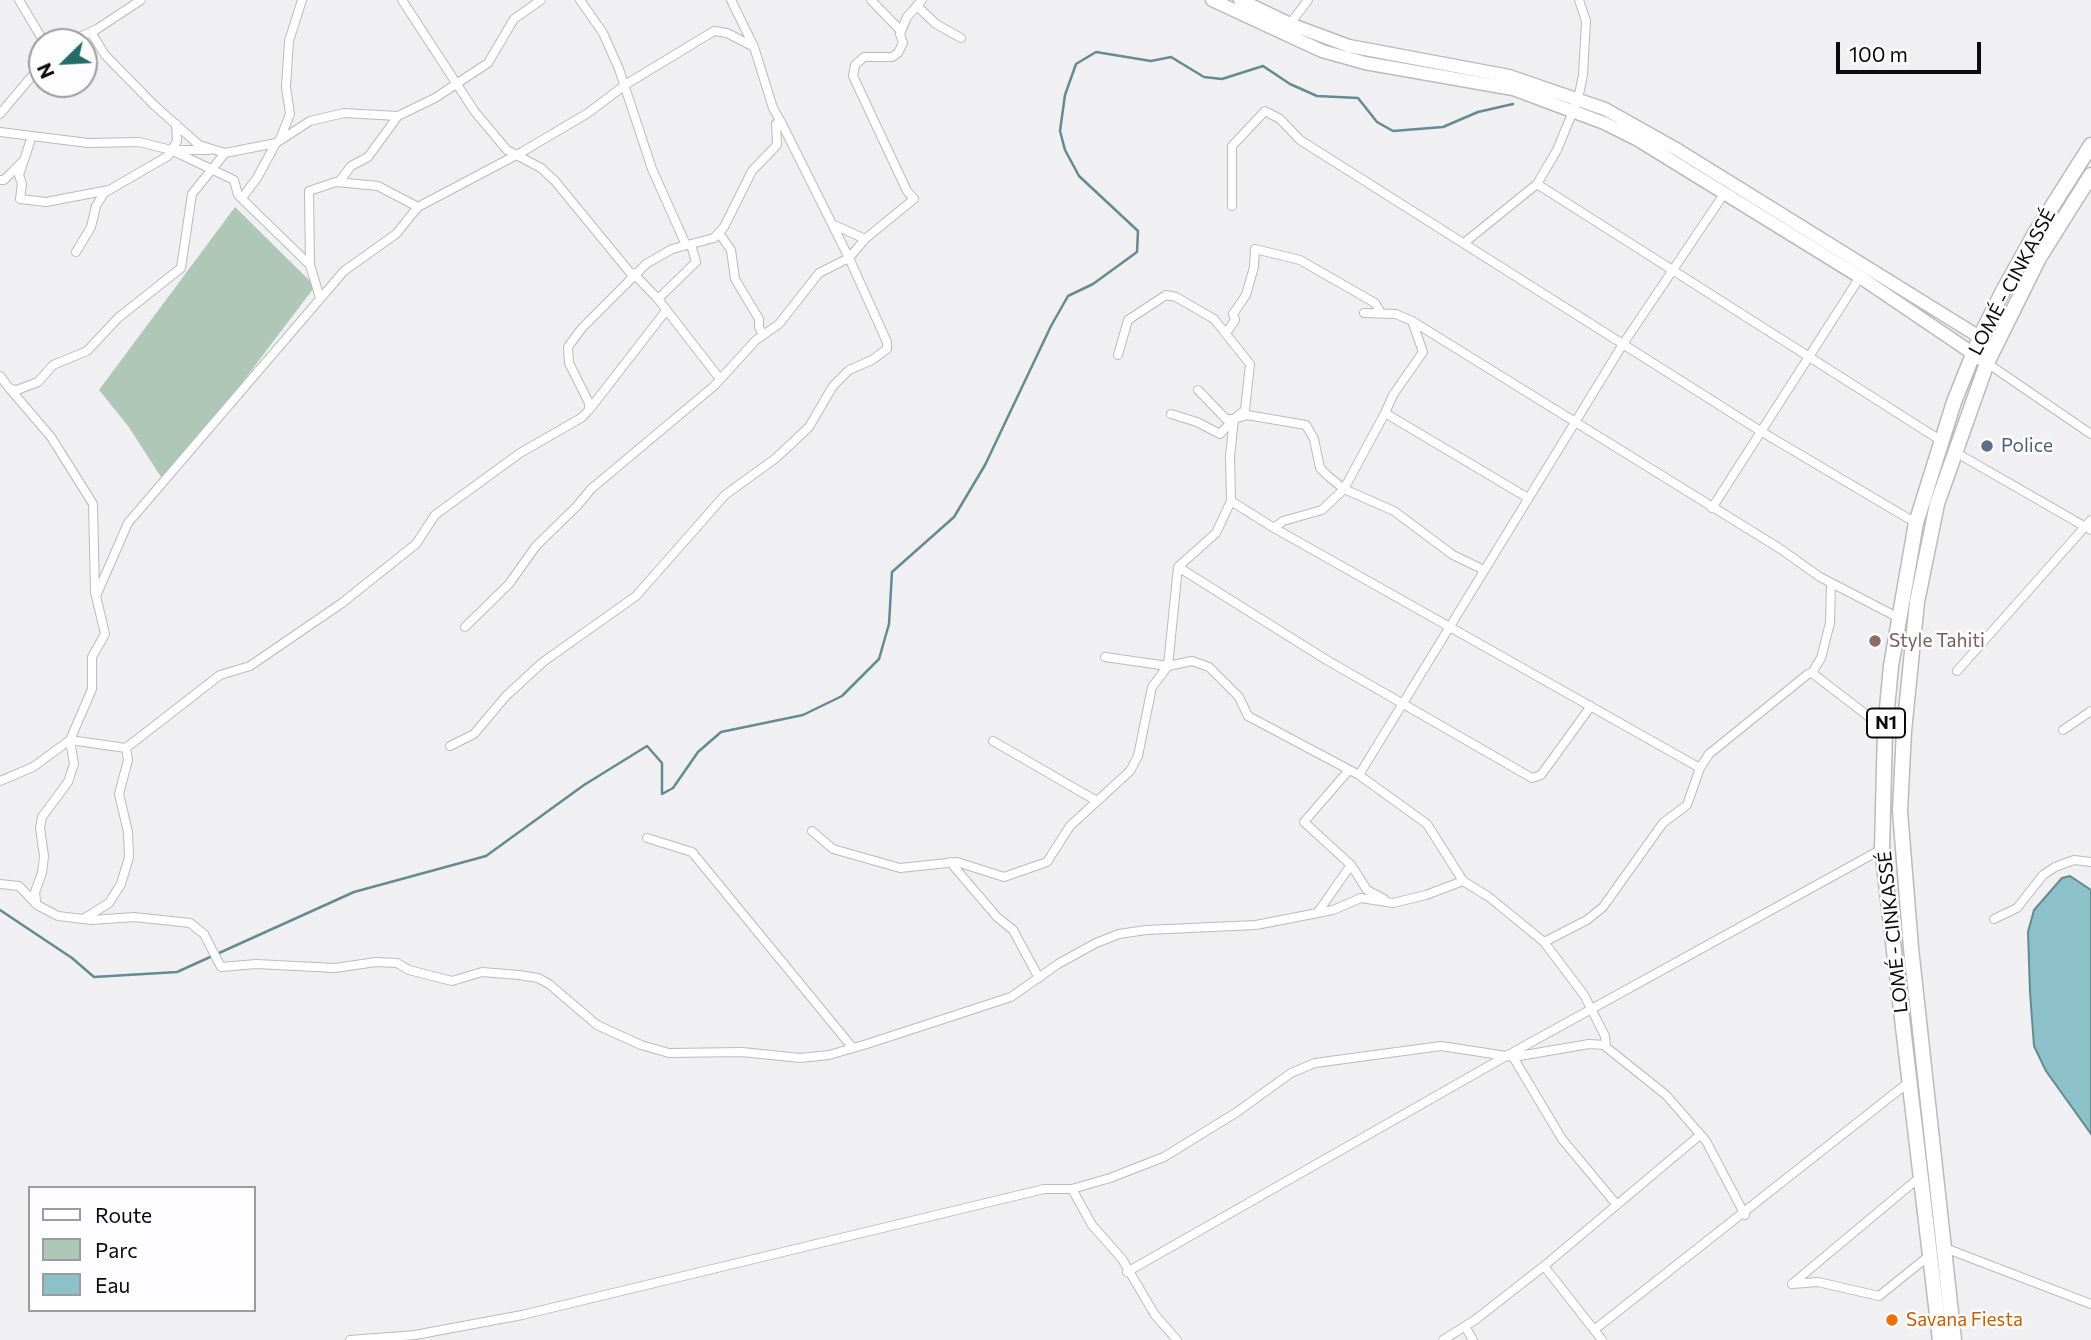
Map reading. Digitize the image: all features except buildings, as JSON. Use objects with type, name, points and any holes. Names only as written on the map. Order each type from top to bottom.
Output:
[{"type":"highway","name":"LOMÉ - CINKASSÉ","points":[[1940,1340],[1882,849],[1885,729],[1899,618],[1916,523],[1940,440],[1973,353],[2034,235],[2091,145]]},
{"type":"highway","name":"LOMÉ - CINKASSÉ","points":[[1954,1340],[1911,948],[1900,811],[1903,730],[1917,601],[1937,503],[1987,363],[2046,246],[2091,175]]},
{"type":"main road","points":[[1212,0],[1322,51],[1365,63],[1483,82],[1576,104],[1860,277],[1987,363]]},
{"type":"main road","points":[[1240,0],[1290,24],[1368,51],[1510,76],[1576,104],[1634,124],[1994,346]]},
{"type":"street","points":[[19,0],[36,28]]},
{"type":"street","points":[[97,28],[141,0]]},
{"type":"street","points":[[242,198],[257,178],[290,114],[286,87],[289,41],[302,0]]},
{"type":"street","points":[[402,0],[474,112],[507,150],[541,168],[555,181],[633,274],[658,299],[665,312],[720,379]]},
{"type":"street","points":[[339,182],[351,166],[368,157],[398,116],[488,63],[514,19],[541,0]]},
{"type":"street","points":[[580,0],[603,33],[624,85],[652,169],[696,262],[658,299]]},
{"type":"street","points":[[450,746],[474,734],[506,696],[543,662],[636,596],[724,495],[768,465],[809,427],[833,386],[849,370],[872,360],[887,349],[887,342],[849,258],[773,108],[754,47],[731,0]]},
{"type":"street","points":[[871,0],[901,31]]},
{"type":"street","points":[[1290,24],[1308,0]]},
{"type":"street","points":[[1464,243],[1537,184],[1557,150],[1576,104],[1587,33],[1579,0]]},
{"type":"street","points":[[465,627],[509,584],[537,545],[578,506],[591,489],[720,379],[764,335],[779,324],[819,273],[849,258],[865,239],[914,199],[907,191],[853,76],[855,65],[864,57],[892,57],[898,53],[903,43],[901,31],[907,17],[919,3],[928,19],[961,38]]},
{"type":"street","points":[[96,596],[128,523],[344,271],[396,234],[418,207],[516,155],[598,107],[624,85],[714,31],[727,33],[754,47]]},
{"type":"street","points":[[98,44],[105,55],[176,125],[209,150]]},
{"type":"street","points":[[0,114],[28,81]]},
{"type":"street","points":[[1232,206],[1232,146],[1265,111],[1280,119],[1300,140],[1762,432],[1916,523]]},
{"type":"street","points":[[171,150],[209,150],[225,153],[278,141],[310,121],[344,113],[398,116]]},
{"type":"street","points":[[589,410],[587,394],[569,363],[568,347],[633,274],[673,248],[708,242],[719,233],[752,171],[777,145],[776,124],[781,122]]},
{"type":"street","points":[[32,136],[19,175],[22,184],[20,199],[46,202],[109,190],[167,156],[177,141],[176,125]]},
{"type":"street","points":[[176,125],[196,162]]},
{"type":"street","points":[[0,132],[88,142],[138,142],[171,150],[208,170],[234,180],[242,198],[310,265]]},
{"type":"street","points":[[10,389],[24,389],[38,382],[53,365],[87,351],[118,318],[181,268],[192,194],[208,170],[225,153]]},
{"type":"street","points":[[0,180],[4,180],[24,162]]},
{"type":"street","points":[[320,298],[310,265],[309,191],[339,182],[378,187],[418,207]]},
{"type":"street","points":[[1537,184],[1940,440]]},
{"type":"street","points":[[76,252],[91,227],[96,206],[109,190]]},
{"type":"street","points":[[1359,775],[1528,498],[1578,422],[1623,344],[1724,194]]},
{"type":"street","points":[[832,224],[865,239]]},
{"type":"street","points":[[719,233],[731,250],[735,279],[755,311],[764,335]]},
{"type":"street","points":[[1227,332],[1236,320],[1233,314],[1247,295],[1255,249],[1300,260],[1375,303],[1381,313]]},
{"type":"street","points":[[1712,508],[1860,277]]},
{"type":"street","points":[[1118,355],[1128,320],[1166,295],[1176,297],[1214,319],[1227,332],[1250,364],[1245,410],[1220,434],[1171,414]]},
{"type":"street","points":[[70,740],[126,748],[220,675],[250,667],[342,603],[416,544],[435,515],[520,453],[560,433],[589,410],[665,312]]},
{"type":"street","points":[[1364,313],[1396,314],[1412,321],[1578,422],[1831,583],[1899,618]]},
{"type":"street","points":[[1275,528],[1283,521],[1322,510],[1344,489],[1394,395],[1423,352],[1412,321]]},
{"type":"street","points":[[1987,363],[2091,434]]},
{"type":"street","points":[[0,376],[51,437],[93,504],[96,596],[105,634],[92,657],[92,689],[70,740],[33,767],[0,781]]},
{"type":"street","points":[[1198,390],[1226,419],[1247,415],[1306,425],[1314,439],[1320,468],[1344,489],[1394,511],[1453,555],[1484,570]]},
{"type":"street","points":[[1385,413],[1528,498]]},
{"type":"street","points":[[812,831],[833,849],[900,868],[950,862],[1004,877],[1047,862],[1070,827],[1095,800],[1130,771],[1138,756],[1152,687],[1168,666],[1178,567],[1216,533],[1231,501],[1230,457],[1234,419]]},
{"type":"street","points":[[1955,452],[2089,526],[1957,671]]},
{"type":"street","points":[[1231,501],[1700,768]]},
{"type":"street","points":[[1178,567],[1229,597],[1247,613],[1535,779],[1541,775],[1591,706]]},
{"type":"street","points":[[1544,942],[1587,920],[1603,907],[1663,823],[1687,805],[1700,768],[1709,754],[1812,673],[1821,659],[1830,623],[1831,583]]},
{"type":"street","points":[[1168,652],[1180,664]]},
{"type":"street","points":[[1105,657],[1168,666],[1192,661],[1209,667],[1239,697],[1248,716],[1359,775],[1427,824],[1463,881],[1489,897],[1544,942],[1577,983],[1605,1036],[1605,1045]]},
{"type":"street","points":[[1812,673],[1885,729]]},
{"type":"street","points":[[2063,730],[2091,712]]},
{"type":"street","points":[[37,905],[35,892],[43,873],[44,856],[40,828],[42,817],[68,782],[74,764],[70,740]]},
{"type":"street","points":[[993,741],[1095,800]]},
{"type":"street","points":[[83,920],[109,904],[121,884],[129,857],[128,832],[119,794],[128,760],[126,748]]},
{"type":"street","points":[[1349,770],[1304,819],[1351,865],[1367,890],[1393,903]]},
{"type":"street","points":[[647,838],[692,852],[852,1047]]},
{"type":"street","points":[[1127,1272],[1882,849]]},
{"type":"street","points":[[1994,919],[2017,908],[2043,875],[2059,865],[2083,859],[2091,862]]},
{"type":"street","points":[[950,862],[997,917],[1013,930],[1039,978]]},
{"type":"street","points":[[1318,912],[1351,865]]},
{"type":"street","points":[[0,884],[19,886],[28,892],[37,905],[58,916],[83,920],[134,917],[190,923],[204,934],[221,967],[256,964],[335,968],[376,962],[397,963],[409,970],[452,981],[482,972],[538,978],[612,1034],[669,1053],[742,1052],[800,1058],[829,1055],[1011,997],[1058,964],[1119,934],[1175,927],[1256,925],[1333,910],[1361,898],[1393,903],[1435,893],[1463,881]]},
{"type":"street","points":[[350,1340],[415,1335],[625,1292],[1044,1189],[1072,1189],[1164,1157],[1305,1065],[1441,1046],[1510,1056],[1589,1044],[1605,1045],[1636,1074],[1666,1095],[1710,1146],[1745,1214]]},
{"type":"street","points":[[1510,1056],[1562,1139],[1617,1205]]},
{"type":"street","points":[[1594,1331],[1909,1082]]},
{"type":"street","points":[[1443,1340],[1475,1320],[1544,1266],[1700,1135]]},
{"type":"street","points":[[1920,1177],[1792,1284],[1818,1282],[1879,1296],[1931,1254]]},
{"type":"street","points":[[1072,1189],[1092,1225],[1122,1259],[1127,1272],[1164,1327],[1177,1340]]},
{"type":"street","points":[[1945,1248],[2091,1304]]},
{"type":"street","points":[[1544,1266],[1602,1340]]},
{"type":"street","points":[[1466,1328],[1473,1340]]},
{"type":"street","points":[[415,1335],[427,1340]]},
{"type":"green space","points":[[235,207],[310,281],[313,289],[207,429],[163,480],[128,426],[99,390]]},
{"type":"water","points":[[2070,876],[2091,890],[2091,1134],[2046,1071],[2034,1046],[2028,932],[2034,910],[2062,878]]},
{"type":"waterway","points":[[0,910],[72,958],[94,977],[177,972],[354,892],[486,856],[584,785],[647,746],[662,763],[662,794],[673,788],[698,752],[721,732],[803,715],[842,696],[879,659],[889,624],[892,572],[954,517],[985,465],[1068,296],[1093,284],[1137,252],[1138,231],[1079,176],[1065,150],[1060,131],[1065,95],[1076,64],[1096,52],[1151,61],[1171,57],[1204,77],[1222,79],[1263,66],[1290,84],[1317,96],[1358,98],[1377,122],[1393,131],[1443,127],[1478,112],[1513,104]]},
{"type":"place","name":"Police","points":[[1987,446]]},
{"type":"place","name":"Style Tahiti","points":[[1875,641]]},
{"type":"place","name":"Savana Fiesta","points":[[1892,1320]]}]
